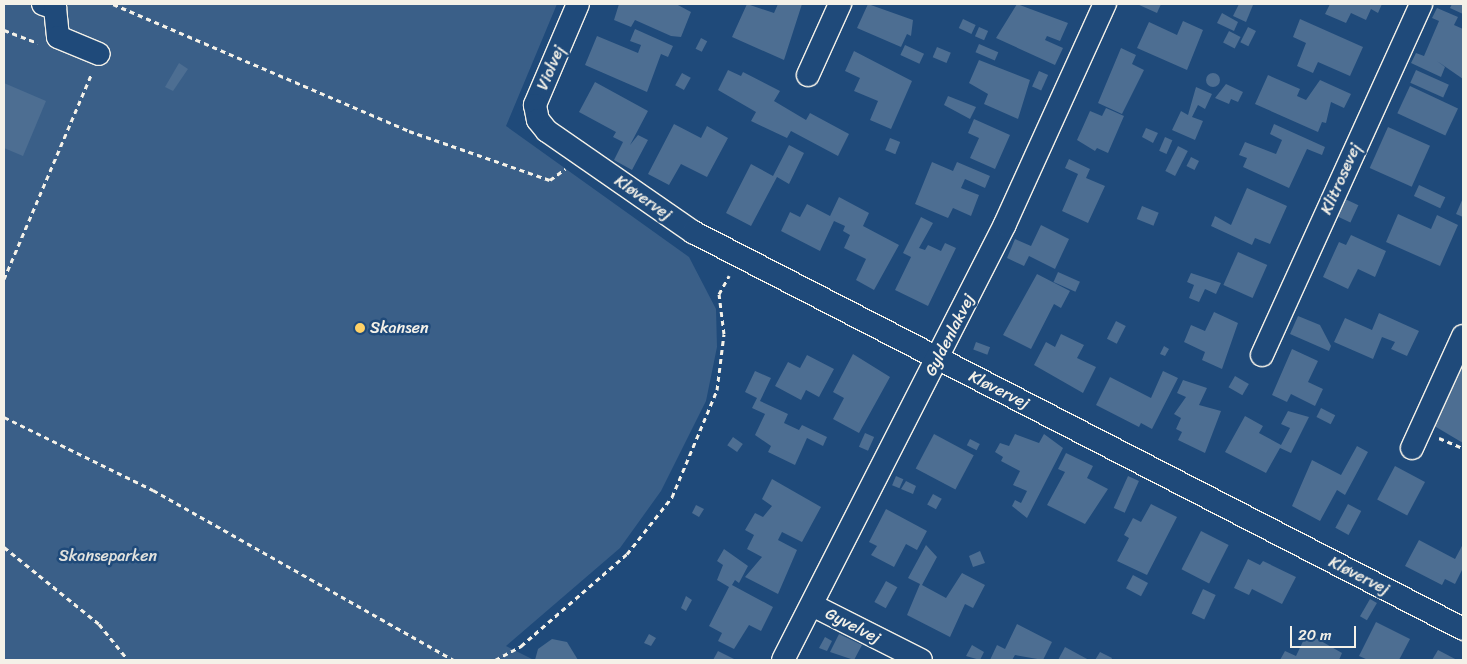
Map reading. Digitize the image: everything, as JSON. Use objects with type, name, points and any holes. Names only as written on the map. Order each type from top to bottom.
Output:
[{"type":"street","points":[[43,4],[55,8],[58,37],[99,54]]},
{"type":"street","name":"Violvej","points":[[547,132],[538,120],[536,104],[578,4]]},
{"type":"street","points":[[808,75],[840,4]]},
{"type":"street","name":"Gyldenlakvej","points":[[784,660],[1006,224],[1104,4]]},
{"type":"street","name":"Klitrosevej","points":[[1262,355],[1421,4]]},
{"type":"street","name":"Kløvervej","points":[[547,132],[693,232],[1463,629]]},
{"type":"street","points":[[1412,448],[1463,336]]},
{"type":"street","name":"Gyvelvej","points":[[812,605],[921,660]]},
{"type":"path","points":[[113,4],[409,131],[550,180],[583,156]]},
{"type":"path","points":[[4,279],[99,54]]},
{"type":"path","points":[[495,660],[521,646],[627,554],[672,498],[717,390],[724,334],[719,294],[740,256]]},
{"type":"path","points":[[4,417],[153,490],[452,660]]},
{"type":"path","points":[[4,547],[99,624],[128,660]]},
{"type":"green space","name":"Skansen","points":[[4,4],[557,4],[506,126],[689,257],[716,309],[717,347],[706,401],[661,491],[620,548],[506,646],[534,660],[4,660]]},
{"type":"building","points":[[619,4],[676,4],[691,12],[681,37],[671,36],[635,20],[631,27],[614,20]]},
{"type":"building","points":[[747,4],[774,13],[778,4],[802,4],[784,60],[732,37]]},
{"type":"building","points":[[868,4],[913,20],[911,36],[907,34],[901,47],[857,28]]},
{"type":"building","points":[[1017,4],[1068,23],[1060,41],[1047,36],[1045,40],[1063,48],[1055,65],[996,38]]},
{"type":"building","points":[[1137,4],[1161,4],[1157,13]]},
{"type":"building","points":[[1239,4],[1253,5],[1246,22],[1233,16]]},
{"type":"building","points":[[1330,4],[1382,4],[1378,13],[1371,9],[1366,20],[1351,13],[1346,23],[1325,14]]},
{"type":"building","points":[[1452,4],[1463,4],[1463,14],[1450,8]]},
{"type":"building","points":[[1437,8],[1458,17],[1454,25],[1463,29],[1463,79],[1437,61],[1445,67],[1441,77],[1411,63],[1416,53],[1424,56],[1439,21],[1432,18]]},
{"type":"building","points":[[1222,13],[1238,22],[1234,31],[1217,23]]},
{"type":"building","points":[[963,19],[976,25],[971,34],[959,28]]},
{"type":"building","points":[[1300,19],[1363,47],[1350,76],[1318,62],[1313,73],[1297,66],[1306,43],[1293,37]]},
{"type":"building","points":[[1183,21],[1203,30],[1187,70],[1137,48],[1149,22],[1177,35]]},
{"type":"building","points":[[979,27],[988,31],[984,40],[975,36]]},
{"type":"building","points":[[1248,27],[1256,31],[1248,46],[1240,42]]},
{"type":"building","points":[[635,29],[673,46],[668,57],[661,54],[647,92],[585,65],[597,36],[638,53],[641,45],[630,41]]},
{"type":"building","points":[[1229,31],[1241,37],[1235,48],[1223,43]]},
{"type":"building","points":[[701,38],[707,41],[702,52],[696,49]]},
{"type":"building","points":[[979,44],[998,52],[995,60],[975,52]]},
{"type":"building","points":[[905,45],[924,54],[919,64],[900,55]]},
{"type":"building","points":[[937,47],[951,53],[947,63],[933,57]]},
{"type":"building","points":[[1121,48],[1136,55],[1132,64],[1144,70],[1122,114],[1098,103]]},
{"type":"building","points":[[854,51],[912,81],[891,129],[870,120],[878,101],[854,91],[860,78],[845,71]]},
{"type":"building","points":[[979,60],[1030,80],[1018,119],[984,104],[988,94],[969,83]]},
{"type":"building","points":[[179,63],[188,69],[173,91],[165,87]]},
{"type":"building","points":[[728,70],[741,76],[743,72],[780,91],[774,101],[806,120],[810,113],[849,134],[838,156],[791,131],[787,138],[751,121],[756,112],[718,90]]},
{"type":"building","points":[[1416,70],[1449,85],[1443,97],[1410,83]]},
{"type":"building","points":[[1039,71],[1048,75],[1041,91],[1032,87]]},
{"type":"building","points":[[682,73],[691,78],[684,90],[675,85]]},
{"type":"building","points":[[1210,73],[1216,73],[1220,80],[1216,87],[1210,87],[1206,83],[1206,77]]},
{"type":"building","points":[[1268,75],[1300,89],[1297,96],[1306,100],[1320,80],[1351,94],[1344,108],[1331,102],[1326,123],[1322,122],[1318,132],[1255,104]]},
{"type":"building","points":[[595,82],[648,111],[630,145],[638,135],[648,140],[632,170],[614,160],[623,142],[613,137],[616,132],[579,112]]},
{"type":"building","points":[[4,83],[46,101],[23,156],[4,148]]},
{"type":"building","points":[[1226,84],[1243,92],[1238,102],[1231,99],[1229,104],[1215,98]]},
{"type":"building","points":[[1410,86],[1458,108],[1445,136],[1397,113]]},
{"type":"building","points":[[1196,87],[1212,94],[1205,109],[1198,105],[1192,117],[1203,121],[1195,140],[1172,130],[1181,111],[1188,115]]},
{"type":"building","points":[[948,96],[976,107],[970,119],[944,105]]},
{"type":"building","points":[[1106,108],[1124,116],[1108,153],[1097,148],[1095,151],[1077,140],[1090,111],[1102,116]]},
{"type":"building","points":[[974,119],[1010,135],[995,169],[970,158],[979,138],[968,133]]},
{"type":"building","points":[[674,124],[701,138],[707,126],[728,138],[707,177],[681,164],[669,185],[648,174]]},
{"type":"building","points":[[1274,124],[1325,147],[1322,155],[1307,149],[1289,188],[1243,167],[1247,158],[1239,155],[1245,142],[1276,154],[1282,140],[1270,134]]},
{"type":"building","points":[[1388,127],[1430,146],[1412,187],[1370,168]]},
{"type":"building","points":[[1146,128],[1158,133],[1153,143],[1142,137]]},
{"type":"building","points":[[1165,137],[1172,140],[1167,154],[1159,151]]},
{"type":"building","points":[[890,138],[900,142],[895,154],[885,150]]},
{"type":"building","points":[[789,145],[804,153],[789,184],[777,177],[751,226],[726,213],[751,164],[773,176]]},
{"type":"building","points":[[1178,146],[1188,151],[1175,176],[1165,171]]},
{"type":"building","points":[[1191,157],[1199,161],[1194,170],[1186,166]]},
{"type":"building","points":[[1069,159],[1090,169],[1086,178],[1105,186],[1088,223],[1062,211],[1078,174],[1065,168]]},
{"type":"building","points":[[932,162],[953,171],[957,162],[990,176],[985,188],[965,179],[961,188],[979,195],[971,216],[953,208],[948,218],[915,204]]},
{"type":"building","points":[[1419,185],[1445,197],[1440,208],[1414,196]]},
{"type":"building","points":[[1247,188],[1287,206],[1270,244],[1255,238],[1252,245],[1211,226],[1215,216],[1231,225]]},
{"type":"building","points":[[839,197],[869,213],[863,226],[899,245],[874,290],[856,280],[866,259],[844,248],[850,235],[843,231],[845,226],[834,221],[820,251],[781,231],[790,212],[800,217],[807,204],[830,216]]},
{"type":"building","points":[[1343,198],[1358,205],[1350,222],[1335,215]]},
{"type":"building","points":[[1463,198],[1463,217],[1456,214]]},
{"type":"building","points":[[1142,206],[1159,213],[1153,226],[1137,219]]},
{"type":"building","points":[[1398,214],[1431,229],[1437,215],[1458,225],[1440,266],[1386,242]]},
{"type":"building","points":[[921,217],[933,223],[919,248],[925,250],[928,245],[941,251],[945,243],[956,248],[928,306],[895,290],[911,257],[903,253]]},
{"type":"building","points":[[1041,225],[1069,239],[1055,269],[1029,256],[1024,266],[1007,258],[1015,239],[1031,246]]},
{"type":"building","points":[[1351,235],[1386,251],[1375,277],[1358,269],[1348,289],[1323,277],[1339,242],[1346,245]]},
{"type":"building","points":[[1238,252],[1267,265],[1253,298],[1223,285]]},
{"type":"building","points":[[1058,272],[1080,282],[1075,292],[1054,282]]},
{"type":"building","points":[[1191,273],[1221,283],[1216,294],[1205,289],[1199,302],[1189,298],[1194,285],[1187,282]]},
{"type":"building","points":[[1037,274],[1070,291],[1061,308],[1054,304],[1031,349],[1003,335]]},
{"type":"building","points":[[1214,312],[1238,323],[1222,369],[1202,360],[1205,352],[1184,342],[1191,325],[1205,331]]},
{"type":"building","points":[[1379,313],[1419,331],[1407,356],[1391,349],[1395,342],[1382,337],[1373,359],[1334,342],[1345,318],[1372,330]]},
{"type":"building","points":[[1298,316],[1320,325],[1331,346],[1329,351],[1290,334]]},
{"type":"building","points":[[1116,321],[1126,326],[1117,344],[1107,339]]},
{"type":"building","points":[[1061,334],[1084,345],[1077,358],[1096,367],[1083,393],[1034,365],[1046,342],[1055,347]]},
{"type":"building","points":[[976,342],[990,347],[987,355],[973,350]]},
{"type":"building","points":[[1164,346],[1169,349],[1165,356],[1160,354]]},
{"type":"building","points":[[1292,349],[1318,361],[1308,382],[1323,389],[1315,406],[1291,394],[1287,402],[1272,395]]},
{"type":"building","points":[[1463,351],[1463,443],[1431,424]]},
{"type":"building","points":[[853,354],[890,377],[859,433],[833,419],[844,398],[833,392]]},
{"type":"building","points":[[807,355],[834,369],[819,397],[806,390],[801,400],[775,386],[788,362],[800,368]]},
{"type":"building","points":[[755,371],[771,378],[760,401],[788,414],[784,423],[799,430],[802,425],[827,437],[823,446],[807,438],[795,465],[768,452],[771,446],[755,435],[765,414],[752,408],[757,398],[745,392]]},
{"type":"building","points":[[1163,371],[1178,378],[1152,429],[1141,423],[1139,427],[1096,405],[1110,377],[1151,398]]},
{"type":"building","points":[[1235,376],[1249,384],[1242,395],[1228,387]]},
{"type":"building","points":[[1183,380],[1207,388],[1199,405],[1221,411],[1205,453],[1178,440],[1182,432],[1176,429],[1181,418],[1174,414],[1186,397],[1177,393]]},
{"type":"building","points":[[1321,408],[1335,415],[1331,424],[1316,417]]},
{"type":"building","points":[[1288,411],[1309,417],[1291,453],[1280,448],[1266,473],[1225,452],[1245,416],[1263,426],[1259,433],[1281,445],[1290,428],[1281,424]]},
{"type":"building","points":[[865,433],[874,437],[868,451],[859,447]]},
{"type":"building","points":[[934,434],[974,455],[955,490],[916,468]]},
{"type":"building","points":[[1015,434],[1039,443],[1044,434],[1063,448],[1027,518],[1012,506],[1015,500],[1021,503],[1027,491],[1013,485],[1020,471],[1001,461],[1003,457],[995,452],[1000,443],[1009,446]]},
{"type":"building","points":[[733,437],[743,444],[737,452],[727,445]]},
{"type":"building","points":[[970,439],[980,444],[977,450],[967,445]]},
{"type":"building","points":[[1357,446],[1368,452],[1345,495],[1337,490],[1320,521],[1292,506],[1312,460],[1341,475]]},
{"type":"building","points":[[1066,453],[1093,466],[1087,478],[1108,489],[1085,524],[1047,505],[1065,472],[1058,469]]},
{"type":"building","points":[[1395,466],[1425,482],[1407,516],[1377,500]]},
{"type":"building","points":[[896,476],[903,479],[899,488],[892,485]]},
{"type":"building","points":[[1128,476],[1139,481],[1125,513],[1114,508]]},
{"type":"building","points":[[772,479],[821,507],[802,542],[782,532],[778,540],[797,550],[778,594],[745,577],[762,557],[747,549],[754,535],[745,530],[755,513],[763,517],[772,506],[762,499]]},
{"type":"building","points":[[906,481],[916,486],[913,494],[901,489]]},
{"type":"building","points":[[933,494],[942,499],[936,509],[927,504]]},
{"type":"building","points":[[1151,504],[1177,517],[1147,575],[1117,561],[1129,538],[1124,535],[1133,518],[1141,522]]},
{"type":"building","points":[[1348,504],[1361,511],[1349,535],[1335,528]]},
{"type":"building","points":[[696,505],[704,509],[699,517],[692,513]]},
{"type":"building","points":[[886,509],[927,531],[917,550],[906,544],[894,567],[871,555],[877,546],[869,542]]},
{"type":"building","points":[[1201,531],[1229,545],[1209,583],[1181,569]]},
{"type":"building","points":[[1419,540],[1455,559],[1463,544],[1463,568],[1455,584],[1445,579],[1442,585],[1405,566]]},
{"type":"building","points":[[926,545],[937,557],[922,585],[946,598],[962,573],[985,585],[973,608],[965,604],[950,637],[907,615],[920,584],[908,578]]},
{"type":"building","points":[[724,549],[748,566],[739,583],[735,580],[732,585],[773,607],[761,631],[749,625],[734,649],[718,641],[722,633],[709,626],[729,587],[717,580],[723,565],[717,561]]},
{"type":"building","points":[[980,551],[985,563],[973,567],[969,556]]},
{"type":"building","points":[[1248,559],[1260,565],[1263,561],[1296,577],[1282,604],[1252,589],[1249,595],[1234,588]]},
{"type":"building","points":[[1133,575],[1148,583],[1141,596],[1126,588]]},
{"type":"building","points":[[886,581],[897,587],[886,608],[874,602]]},
{"type":"building","points":[[1203,589],[1216,595],[1204,619],[1192,613]]},
{"type":"building","points":[[686,596],[692,600],[686,611],[681,608]]},
{"type":"building","points":[[1370,599],[1377,603],[1367,620],[1360,616]]},
{"type":"building","points":[[1376,622],[1410,639],[1399,660],[1368,660],[1359,656]]},
{"type":"building","points":[[1017,624],[1052,642],[1043,660],[1015,655],[1012,660],[990,660],[997,645],[1005,649]]},
{"type":"building","points":[[1307,633],[1342,653],[1339,660],[1280,660],[1285,651],[1296,656]]},
{"type":"building","points":[[649,634],[656,638],[651,646],[644,643]]},
{"type":"building","points":[[839,634],[862,645],[854,660],[830,652]]},
{"type":"building","points":[[825,637],[832,641],[827,651],[819,648]]},
{"type":"building","points":[[552,639],[567,642],[578,660],[535,660],[538,649]]},
{"type":"building","points":[[972,645],[984,652],[980,660],[966,656]]},
{"type":"building","points":[[1065,647],[1089,660],[1058,660]]},
{"type":"building","points":[[1438,650],[1457,660],[1432,660]]},
{"type":"building","points":[[718,651],[736,660],[713,660]]},
{"type":"building","points":[[1100,652],[1112,658],[1111,660],[1095,660]]},
{"type":"place","name":"Skansen","points":[[360,328]]},
{"type":"park label","name":"Skanseparken","points":[[108,556]]}]
